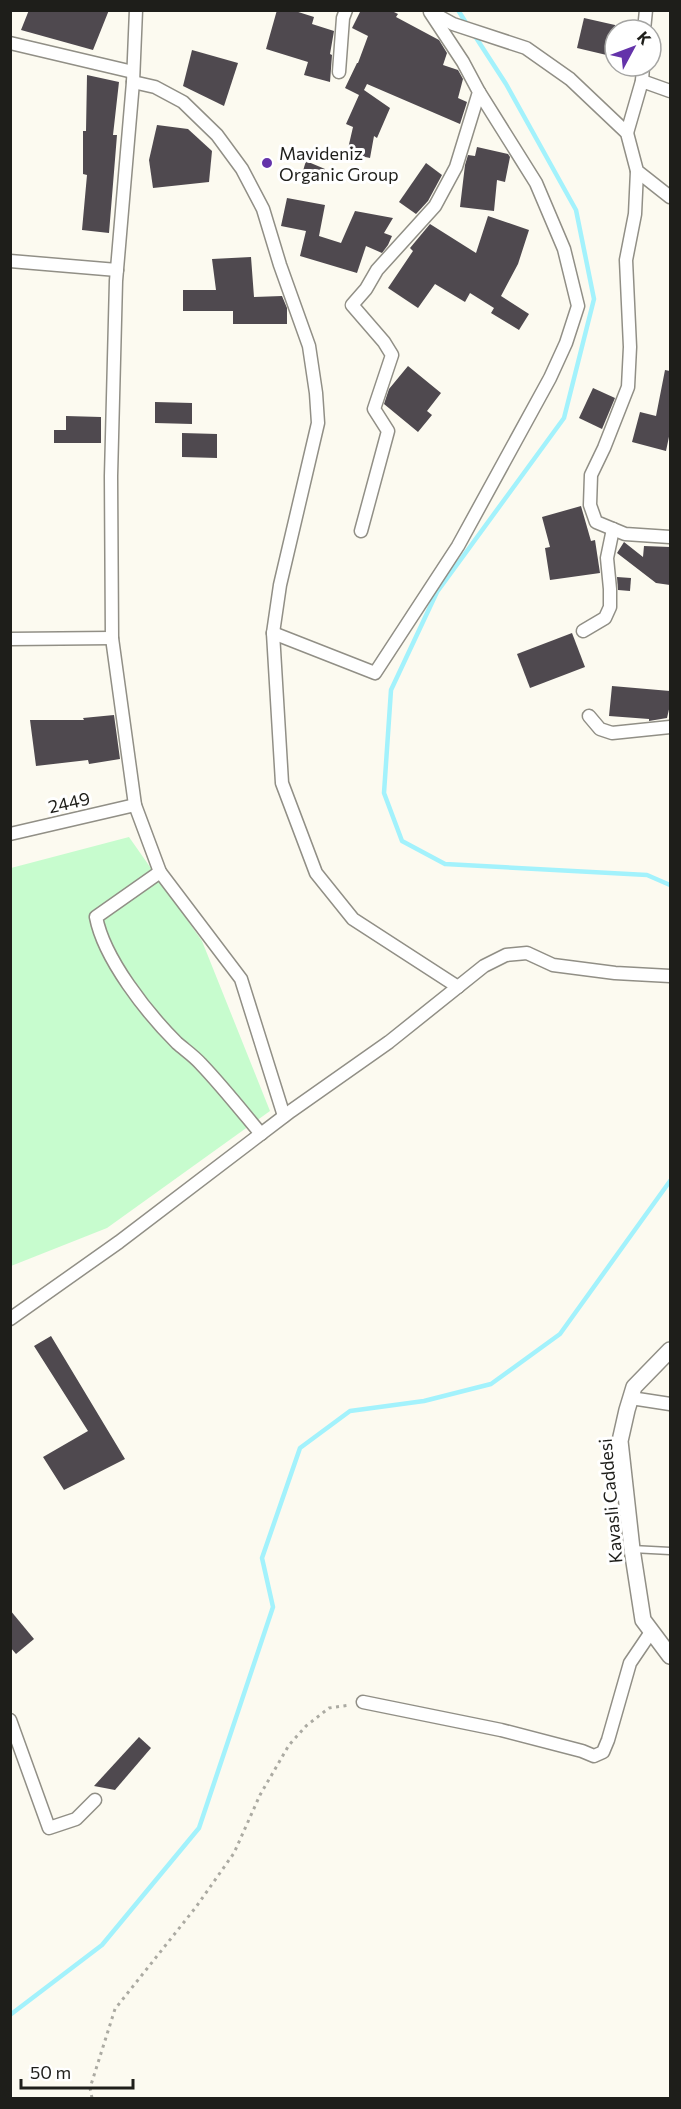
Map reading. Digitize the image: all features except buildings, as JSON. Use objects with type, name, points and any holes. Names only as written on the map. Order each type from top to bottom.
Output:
[{"type":"street","points":[[136,10],[133,77],[117,270],[111,476],[112,638],[135,805],[160,872],[241,979],[284,1116]]},
{"type":"street","points":[[339,72],[343,18],[346,10]]},
{"type":"street","points":[[273,633],[375,673],[458,546],[550,378],[566,343],[578,306],[564,249],[536,183],[463,62],[429,11]]},
{"type":"street","points":[[429,11],[453,24],[526,48],[570,79],[627,133]]},
{"type":"street","points":[[10,44],[133,77],[183,102],[217,135],[242,169],[263,209],[280,266],[309,346],[318,423],[280,585],[273,633],[282,783],[316,873],[353,919],[458,987]]},
{"type":"street","points":[[670,91],[642,81],[627,133],[637,171],[635,214],[626,260],[630,347],[628,387],[591,475],[590,505],[596,522],[625,534],[670,537]]},
{"type":"street","points":[[361,531],[388,431],[374,409],[392,355],[384,342],[352,305],[366,289],[377,270],[435,206],[456,167],[479,92]]},
{"type":"street","points":[[637,171],[670,197]]},
{"type":"street","points":[[10,261],[117,270]]},
{"type":"street","points":[[583,631],[605,618],[610,608],[607,558],[613,529]]},
{"type":"street","points":[[10,639],[112,638]]},
{"type":"street","points":[[589,716],[600,729],[612,733],[670,727]]},
{"type":"street","name":"2449","points":[[10,834],[135,805]]},
{"type":"street","points":[[160,872],[96,917],[98,931],[112,962],[140,998],[261,1134]]},
{"type":"street","points":[[10,1319],[119,1242],[284,1116],[389,1042],[484,966],[506,955],[527,953],[553,965],[615,973],[670,976]]},
{"type":"street","name":"Kavasli Caddesi","points":[[670,1350],[634,1387],[620,1441],[632,1549],[643,1620],[670,1656]]},
{"type":"street","points":[[631,1398],[670,1404]]},
{"type":"street","points":[[363,1702],[501,1730],[594,1756],[603,1752],[630,1663],[651,1632]]},
{"type":"street","points":[[10,1720],[49,1828],[76,1818],[95,1800]]},
{"type":"lane","points":[[632,1549],[670,1551]]},
{"type":"path","points":[[92,2098],[90,2088],[116,2009],[196,1907],[234,1853],[260,1795],[289,1745],[306,1726],[329,1708],[363,1702]]},
{"type":"green space","points":[[129,837],[202,941],[270,1111],[107,1228],[11,1266],[11,868]]},
{"type":"waterway","points":[[458,10],[468,26]]},
{"type":"waterway","points":[[473,33],[506,84],[576,210],[594,299],[564,418],[437,592],[391,690],[384,793],[402,841],[445,864],[647,875],[670,885]]},
{"type":"waterway","points":[[10,2015],[102,1945],[199,1828],[273,1607],[262,1558],[300,1448],[350,1411],[424,1401],[491,1384],[560,1334],[670,1181]]},
{"type":"place","name":"Mavideniz Organic Group","points":[[267,163]]}]
